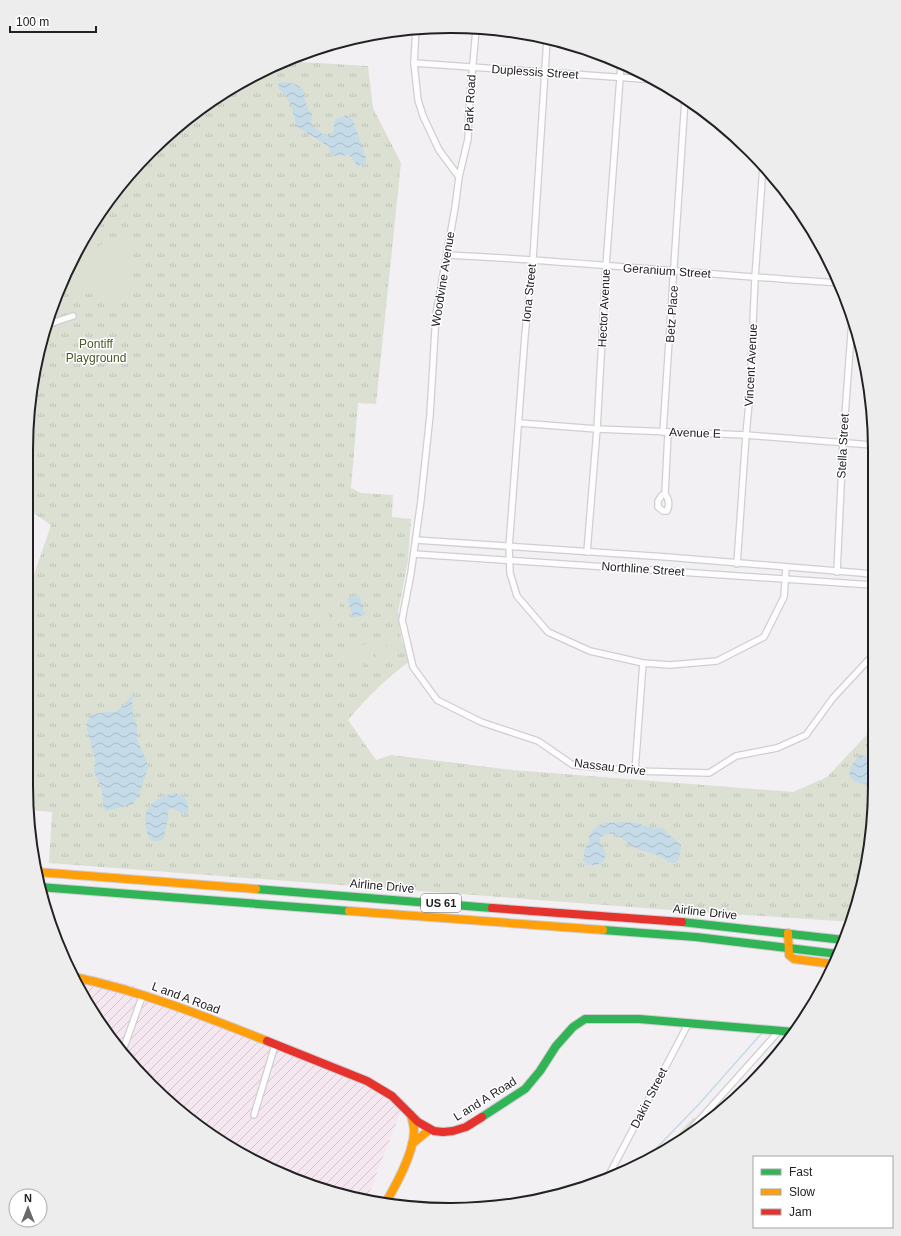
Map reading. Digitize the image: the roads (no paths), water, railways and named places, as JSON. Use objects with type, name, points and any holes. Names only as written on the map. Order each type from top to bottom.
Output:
[{"type":"main road","name":"Airline Drive","points":[[42,872],[703,924],[838,939]]},
{"type":"main road","points":[[70,874],[70,889]]},
{"type":"main road","points":[[194,883],[194,899]]},
{"type":"main road","name":"US 61","points":[[46,887],[696,937],[832,953]]},
{"type":"main road","points":[[462,918],[463,905]]},
{"type":"main road","points":[[788,933],[789,955],[794,959],[828,963]]},
{"type":"main road","name":"L and A Road","points":[[80,978],[94,980],[143,994],[362,1079],[394,1098],[420,1124],[429,1130],[440,1133],[455,1132],[466,1127],[525,1089],[540,1071],[556,1046],[573,1027],[585,1020],[598,1018],[632,1019],[788,1031]]},
{"type":"main road","points":[[389,1198],[396,1185],[412,1144],[414,1132],[411,1115]]},
{"type":"main road","points":[[412,1144],[429,1130]]},
{"type":"street","name":"Park Road","points":[[459,177],[468,139],[476,34]]},
{"type":"street","points":[[416,35],[414,63],[418,100],[423,116],[438,150],[459,177]]},
{"type":"street","name":"Iona Street","points":[[547,44],[532,259],[509,547],[510,573],[517,596],[548,632],[590,651],[643,663],[670,665],[717,661],[764,637],[784,597],[786,567]]},
{"type":"street","name":"Duplessis Street","points":[[414,63],[641,79]]},
{"type":"street","name":"Hector Avenue","points":[[587,552],[597,429],[606,266],[620,69]]},
{"type":"street","name":"Betz Place","points":[[665,494],[665,433],[685,105]]},
{"type":"street","name":"Vincent Avenue","points":[[737,564],[750,392],[762,172]]},
{"type":"street","name":"Woodvine Avenue","points":[[416,540],[430,415],[436,314],[459,177]]},
{"type":"street","name":"Geranium Street","points":[[446,255],[532,259],[755,278],[832,283]]},
{"type":"street","points":[[53,323],[73,316]]},
{"type":"street","name":"Stella Street","points":[[837,572],[843,442],[851,333]]},
{"type":"street","name":"Avenue E","points":[[519,423],[665,433],[746,435],[868,445]]},
{"type":"street","name":"Northline Street","points":[[416,540],[868,574]]},
{"type":"street","name":"Nassau Drive","points":[[416,540],[402,620],[413,668],[437,700],[481,722],[538,741],[574,765],[635,771],[709,774],[736,756],[777,748],[806,735],[833,698],[868,660]]},
{"type":"street","name":"Northline Street","points":[[414,554],[868,584]]},
{"type":"street","points":[[635,771],[643,663]]},
{"type":"street","points":[[124,1046],[143,994]]},
{"type":"street","name":"Dakin Street","points":[[611,1170],[688,1024]]},
{"type":"street","points":[[697,1123],[779,1030]]},
{"type":"street","points":[[254,1115],[275,1045]]},
{"type":"water","points":[[283,82],[299,86],[302,89],[308,108],[312,114],[311,123],[321,133],[327,135],[333,132],[334,122],[346,115],[353,120],[366,158],[365,164],[357,166],[350,155],[333,156],[330,153],[329,147],[296,126],[291,104],[278,87],[279,83]]},
{"type":"water","points":[[359,595],[366,614],[353,618],[347,598]]},
{"type":"water","points":[[134,692],[132,703],[133,714],[137,726],[137,739],[148,768],[138,798],[133,804],[106,811],[103,807],[102,789],[94,772],[95,760],[86,725],[91,715],[104,712],[116,712]]},
{"type":"water","points":[[860,755],[868,758],[868,784],[857,783],[851,779],[849,772]]},
{"type":"water","points":[[175,793],[184,797],[186,800],[188,805],[188,813],[181,813],[173,808],[169,809],[163,838],[162,840],[154,841],[147,834],[145,819],[148,808],[160,798]]},
{"type":"water","points":[[606,823],[638,823],[647,827],[662,828],[681,845],[679,860],[674,863],[670,862],[656,855],[635,848],[619,836],[611,834],[599,838],[605,852],[603,862],[596,865],[588,865],[583,861],[585,848],[589,843],[589,836],[597,826]]},
{"type":"waterway","points":[[656,1149],[699,1104],[761,1034]]},
{"type":"park label","name":"Pontiff Playground","points":[[96,351]]}]
